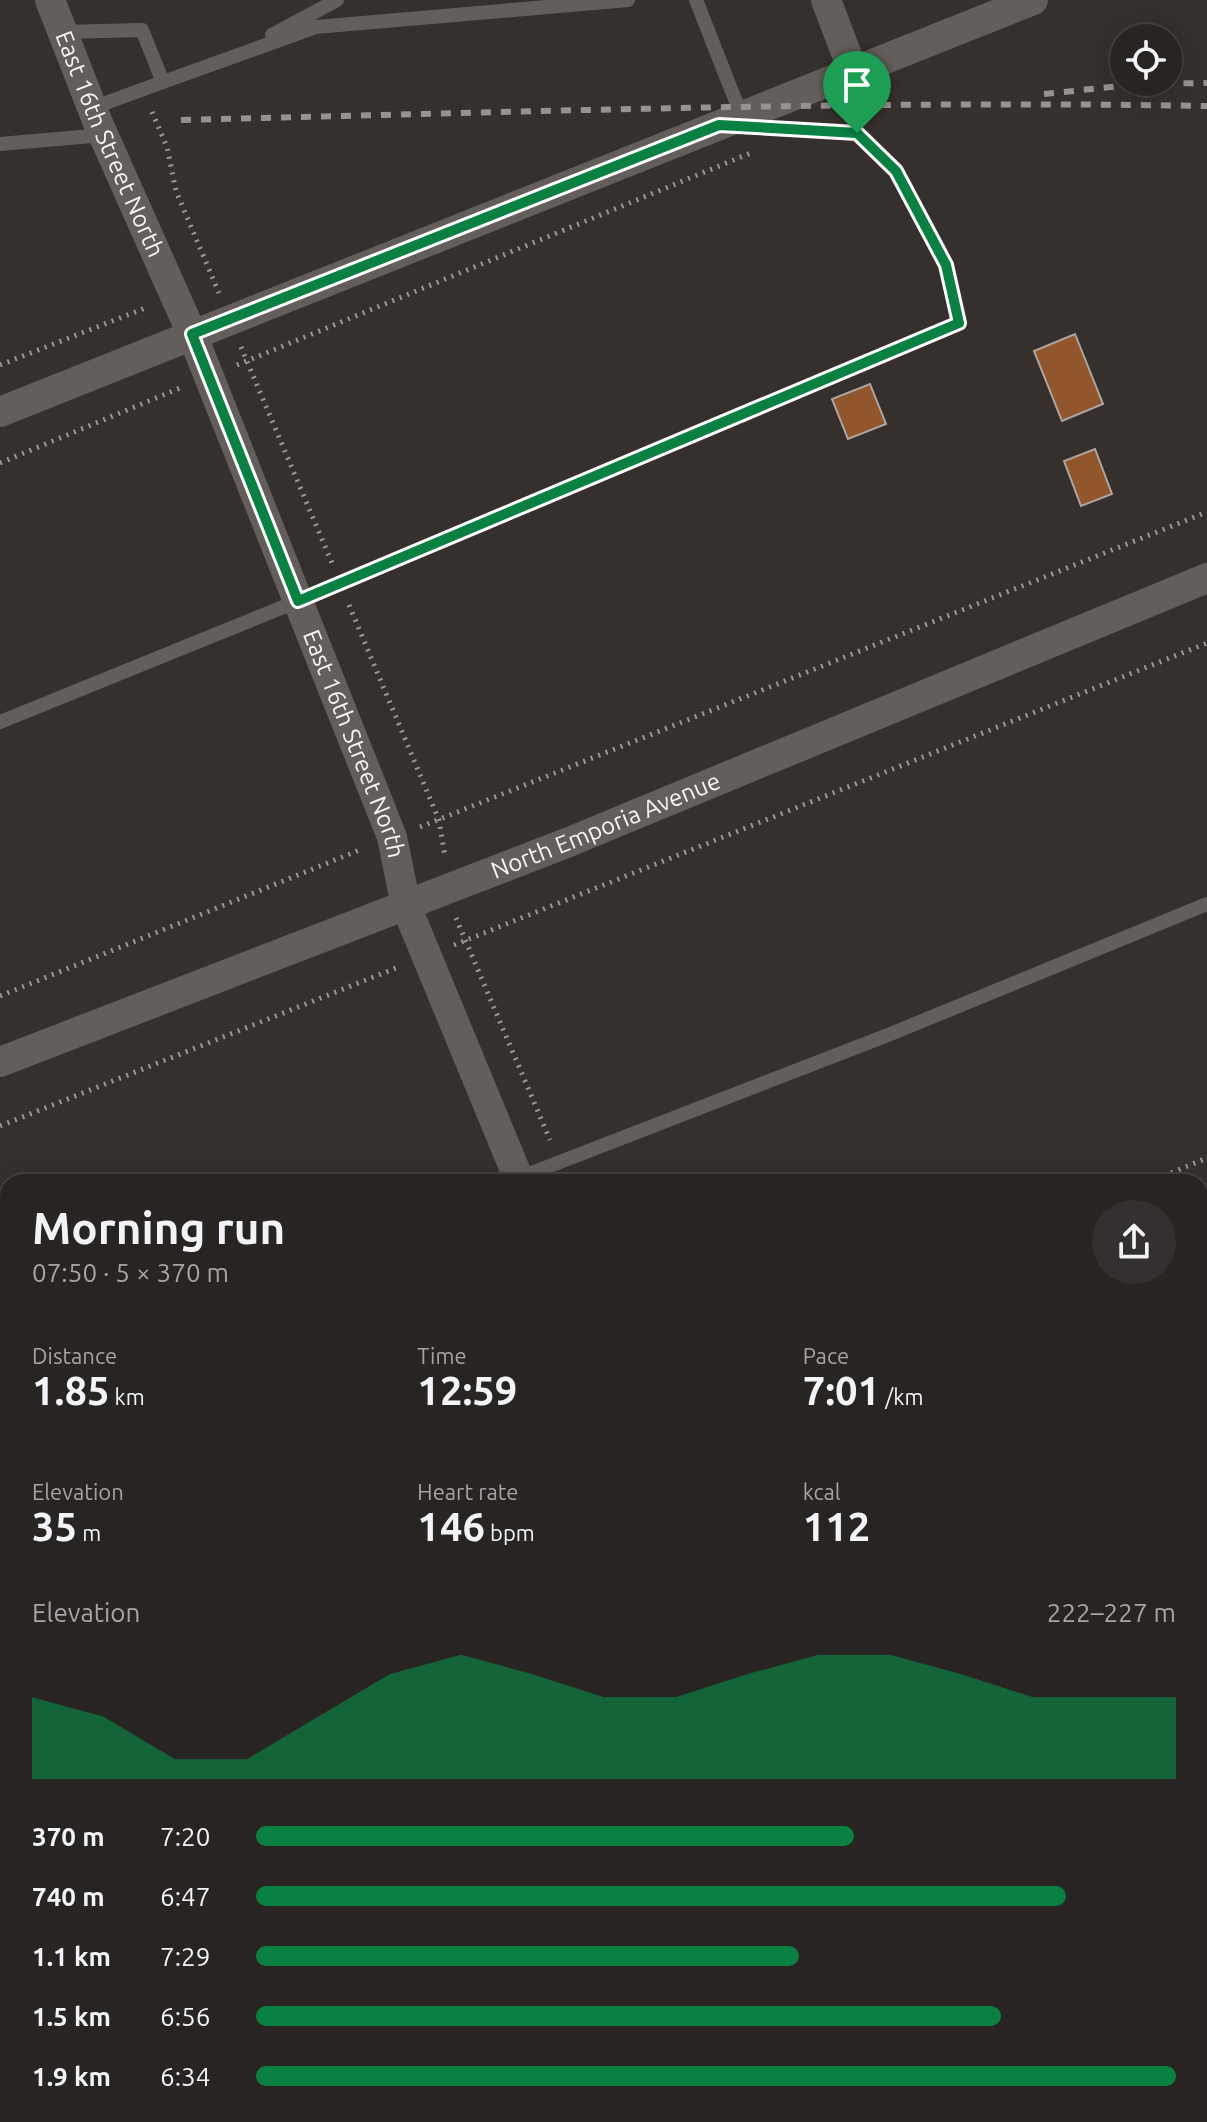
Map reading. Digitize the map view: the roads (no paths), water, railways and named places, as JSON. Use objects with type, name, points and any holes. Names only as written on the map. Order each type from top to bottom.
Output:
[{"type":"street","name":"East 16th Street North","points":[[50,0],[98,122],[192,334],[392,837],[406,906],[513,1174]]},
{"type":"street","points":[[826,0],[853,71]]},
{"type":"street","points":[[0,412],[1033,0]]},
{"type":"street","name":"North Emporia Avenue","points":[[0,1062],[569,842],[1207,578]]},
{"type":"lane","points":[[229,58],[337,0]]},
{"type":"lane","points":[[0,144],[98,122],[163,82],[316,27],[628,0]]},
{"type":"lane","points":[[0,722],[298,601],[959,323],[946,265],[896,171],[857,133],[731,121],[696,0]]},
{"type":"lane","points":[[63,32],[142,30],[163,82]]},
{"type":"lane","points":[[534,1174],[888,1035],[1207,904]]},
{"type":"railway","points":[[1044,94],[1140,84],[1207,83]]},
{"type":"railway","points":[[181,120],[822,106],[1207,106]]}]
